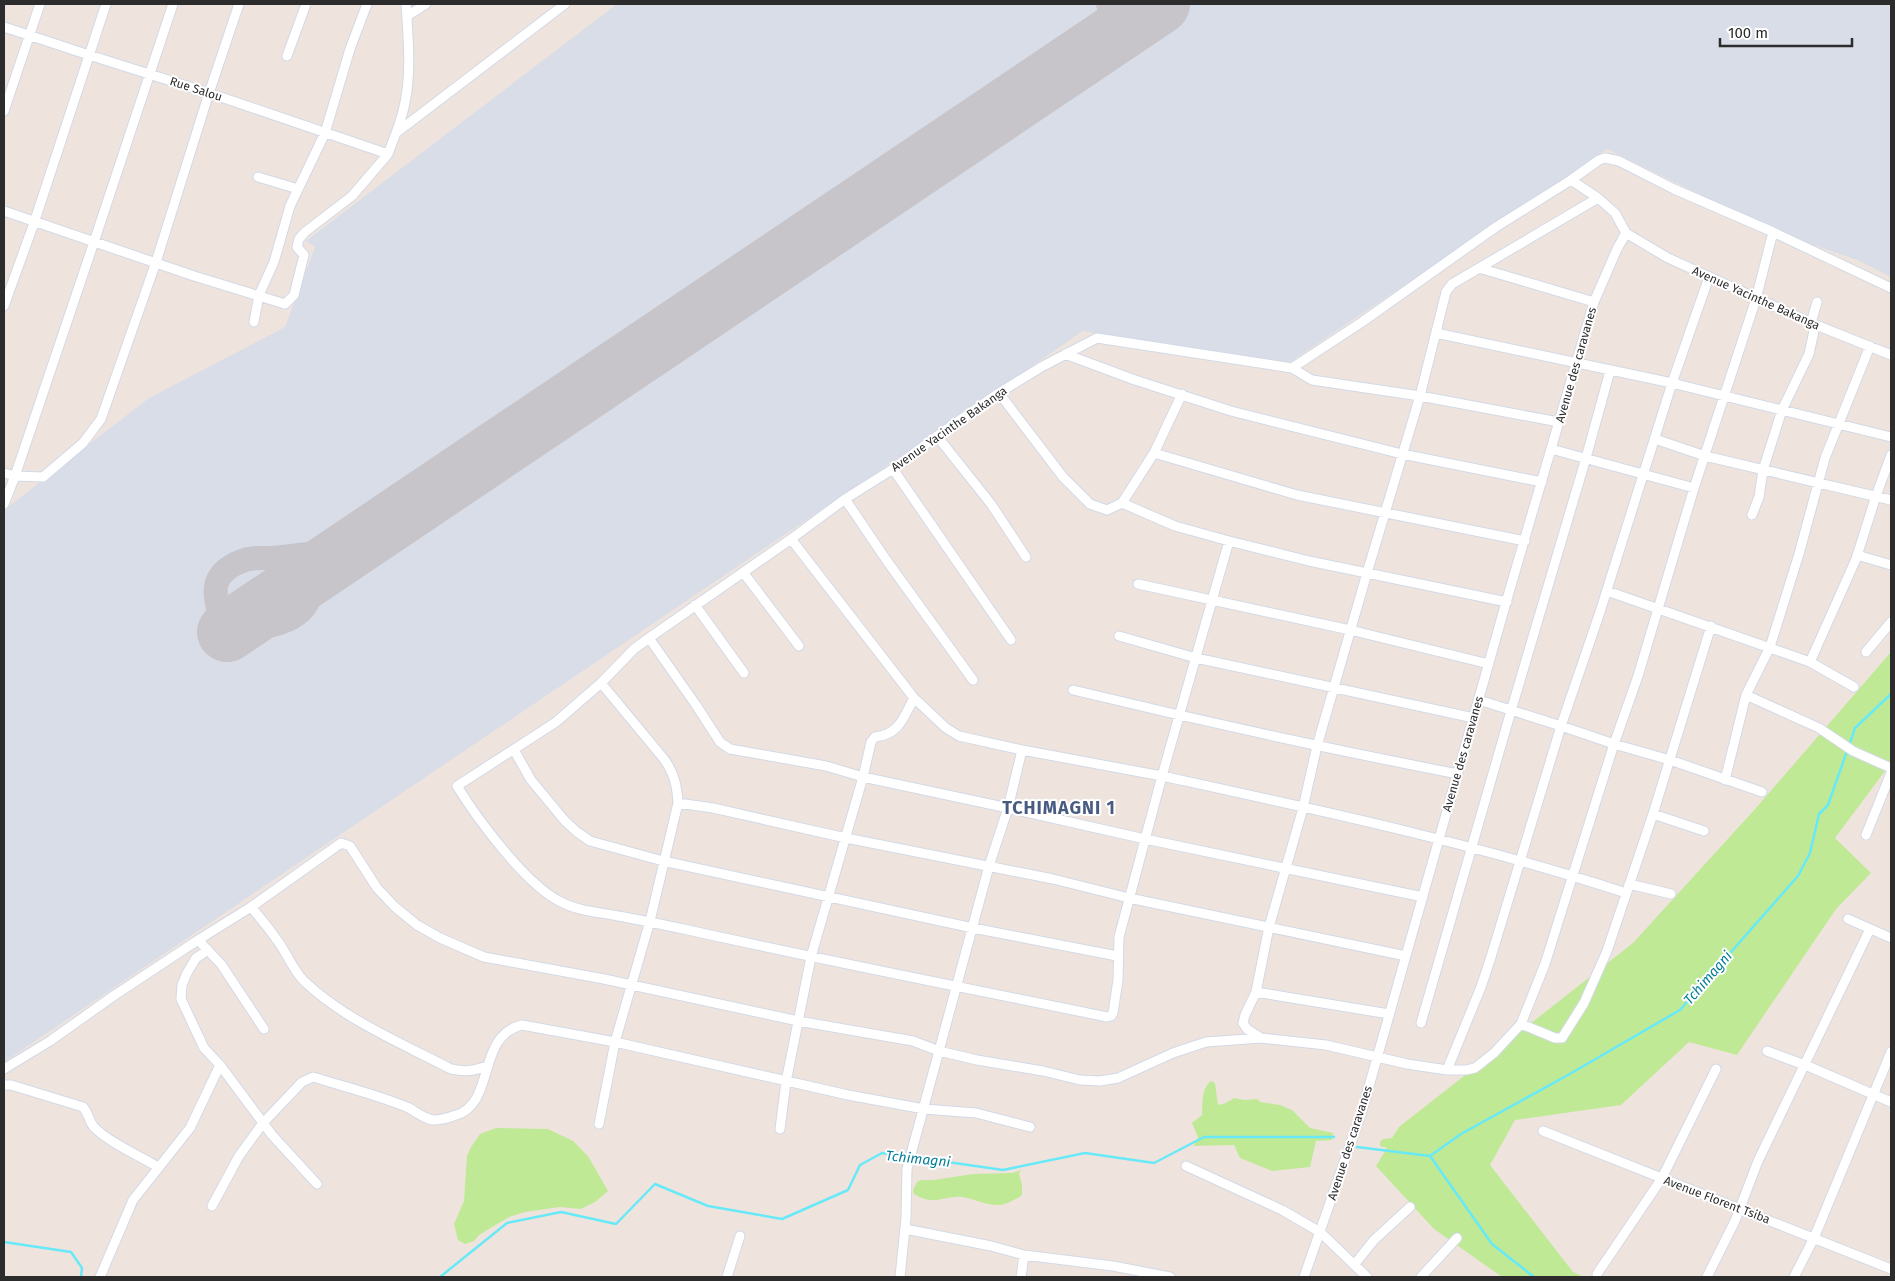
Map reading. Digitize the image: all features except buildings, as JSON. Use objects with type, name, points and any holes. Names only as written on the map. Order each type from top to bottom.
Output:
[{"type":"street","points":[[4,111],[40,4]]},
{"type":"street","points":[[4,306],[8,281],[34,223],[106,4]]},
{"type":"street","points":[[4,504],[173,4]]},
{"type":"street","points":[[4,473],[15,476],[43,477],[83,443],[101,418],[156,262],[209,92],[239,4]]},
{"type":"street","points":[[287,56],[306,4]]},
{"type":"street","points":[[254,322],[259,294],[274,262],[290,206],[325,133],[350,49],[366,4]]},
{"type":"street","points":[[4,211],[34,223],[234,288],[259,294],[285,304],[294,295],[304,255],[298,247],[299,239],[305,232],[352,196],[388,154],[405,106],[408,83],[406,4]]},
{"type":"street","points":[[407,16],[426,4]]},
{"type":"street","points":[[396,133],[566,4]]},
{"type":"street","name":"Rue Salou","points":[[4,27],[89,56],[209,92],[388,154]]},
{"type":"street","points":[[1559,422],[1420,396],[1312,380],[1292,368],[1362,322],[1496,227],[1599,160],[1610,158],[1891,288]]},
{"type":"street","points":[[258,177],[298,189]]},
{"type":"street","points":[[1571,180],[1598,198],[1615,213],[1626,233]]},
{"type":"street","points":[[1262,1038],[1247,1029],[1243,1023],[1256,992],[1269,927],[1303,808],[1317,746],[1366,572],[1386,513],[1420,396],[1448,287],[1598,198]]},
{"type":"street","points":[[4,1069],[50,1041],[112,996],[251,907],[341,843],[350,846],[377,888],[395,908],[418,925],[454,945],[484,958],[632,985],[798,1021],[914,1041],[939,1051],[977,1060],[1043,1071],[1080,1080],[1100,1081],[1118,1078],[1173,1053],[1206,1042],[1262,1038],[1326,1044],[1407,1064],[1446,1070],[1475,1068],[1494,1053],[1521,1024],[1545,964],[1614,744],[1659,609],[1694,488],[1756,299],[1773,232]]},
{"type":"street","name":"Avenue Yacinthe Bakanga","points":[[1626,233],[1668,258],[1756,299],[1891,355]]},
{"type":"street","name":"Avenue des caravanes","points":[[1304,1277],[1362,1111],[1594,302],[1626,233]]},
{"type":"street","points":[[1479,268],[1594,302]]},
{"type":"street","points":[[1446,1070],[1481,987],[1672,383],[1709,277]]},
{"type":"street","points":[[1752,515],[1758,497],[1763,470],[1782,410],[1809,354],[1814,331],[1811,323],[1817,302]]},
{"type":"street","points":[[1436,333],[1672,383],[1891,437]]},
{"type":"street","name":"Avenue Yacinthe Bakanga","points":[[601,683],[634,649],[648,638],[791,540],[845,499],[893,468],[999,393],[1065,354],[1097,338],[1292,368]]},
{"type":"street","points":[[1726,780],[1746,695],[1770,647],[1799,554],[1825,458],[1870,346]]},
{"type":"street","points":[[1065,354],[1135,380],[1231,411],[1402,454],[1542,482]]},
{"type":"street","points":[[1421,1023],[1610,371]]},
{"type":"street","points":[[999,393],[1063,477],[1090,504],[1107,510],[1122,503],[1154,453],[1182,394]]},
{"type":"street","points":[[937,436],[991,504],[1026,557]]},
{"type":"street","points":[[1655,439],[1705,456],[1891,500]]},
{"type":"street","points":[[1552,449],[1694,488]]},
{"type":"street","points":[[1154,453],[1297,495],[1525,541]]},
{"type":"street","points":[[1810,662],[1857,555],[1891,456]]},
{"type":"street","points":[[893,468],[1011,640]]},
{"type":"street","points":[[845,499],[887,561],[973,680]]},
{"type":"street","points":[[1122,503],[1175,526],[1230,541],[1507,602]]},
{"type":"street","points":[[791,540],[914,698],[946,728],[959,736],[1022,750],[1162,776],[1439,839],[1522,860],[1626,893]]},
{"type":"street","points":[[599,1124],[615,1042],[650,921],[678,802],[677,786],[672,771],[601,683],[556,722],[457,786],[479,820],[531,879],[549,895],[571,907],[650,921],[811,957],[957,985],[1107,1017],[1111,1016],[1118,980],[1119,937],[1162,776],[1230,541]]},
{"type":"street","points":[[1857,555],[1891,565]]},
{"type":"street","points":[[743,572],[799,646]]},
{"type":"street","points":[[1138,584],[1350,630],[1489,664]]},
{"type":"street","points":[[1607,591],[1810,662],[1854,687]]},
{"type":"street","points":[[695,605],[744,673]]},
{"type":"street","points":[[1866,652],[1891,622]]},
{"type":"street","points":[[1521,1024],[1556,1038],[1562,1038],[1567,1033],[1584,1003],[1608,951],[1653,814],[1711,626]]},
{"type":"street","points":[[1119,636],[1196,658],[1474,718]]},
{"type":"street","points":[[648,638],[716,736],[725,747],[730,749],[826,766],[863,778],[1423,897]]},
{"type":"street","points":[[1073,690],[1179,716],[1458,774]]},
{"type":"street","points":[[1746,695],[1819,728],[1853,751],[1891,768]]},
{"type":"street","points":[[780,1129],[786,1082],[811,957],[863,778],[871,742],[875,737],[893,732],[914,698]]},
{"type":"street","points":[[1479,700],[1614,744],[1670,760],[1762,792]]},
{"type":"street","points":[[514,750],[531,780],[565,821],[576,832],[590,841],[664,861],[973,928],[1118,956]]},
{"type":"street","points":[[900,1277],[905,1229],[907,1169],[989,866],[1008,808],[1022,750]]},
{"type":"street","points":[[1866,836],[1891,773]]},
{"type":"street","points":[[678,802],[1053,879],[1129,898],[1406,956]]},
{"type":"street","points":[[1653,814],[1704,831]]},
{"type":"street","points":[[1629,884],[1671,894]]},
{"type":"street","points":[[251,907],[277,940],[293,968],[304,981],[335,1006],[366,1025],[451,1069],[462,1072],[475,1071],[487,1066]]},
{"type":"street","points":[[1848,919],[1891,938]]},
{"type":"street","points":[[1708,1277],[1735,1221],[1758,1161],[1870,929]]},
{"type":"street","points":[[198,940],[221,964],[264,1030]]},
{"type":"street","points":[[208,950],[196,958],[187,973],[182,985],[181,999],[204,1048],[220,1065],[272,1136],[317,1184]]},
{"type":"street","points":[[1256,992],[1389,1014]]},
{"type":"street","points":[[212,1206],[239,1156],[263,1123],[302,1082],[313,1077],[409,1108],[432,1120],[445,1119],[472,1108],[481,1089],[487,1066],[505,1032],[513,1027],[522,1025],[615,1042],[786,1082],[924,1109],[976,1113],[1030,1127]]},
{"type":"street","points":[[1767,1051],[1805,1065],[1891,1102]]},
{"type":"street","points":[[1794,1277],[1814,1238],[1891,1052]]},
{"type":"street","points":[[100,1277],[133,1200],[190,1128],[220,1065]]},
{"type":"street","points":[[1597,1274],[1662,1178],[1716,1069]]},
{"type":"street","points":[[4,1086],[11,1085],[83,1107],[89,1114],[92,1125],[100,1133],[158,1167]]},
{"type":"street","name":"Avenue Florent Tsiba","points":[[1543,1131],[1890,1270]]},
{"type":"street","points":[[1186,1166],[1282,1210],[1320,1232],[1367,1277]]},
{"type":"street","points":[[1354,1265],[1374,1240],[1410,1207]]},
{"type":"street","points":[[905,1229],[992,1246],[1024,1255],[1113,1266],[1170,1277]]},
{"type":"street","points":[[727,1277],[740,1236]]},
{"type":"street","points":[[1421,1277],[1457,1238]]},
{"type":"street","points":[[1021,1277],[1024,1255]]},
{"type":"shaded area","points":[[617,4],[1891,4],[1891,277],[1857,260],[1777,232],[1607,149],[1290,362],[1201,352],[1083,331],[4,1062],[4,510],[149,398],[285,327],[315,247],[306,241]]},
{"type":"green space","points":[[1891,652],[1891,763],[1835,838],[1871,873],[1836,909],[1737,1055],[1689,1042],[1621,1105],[1515,1120],[1490,1165],[1573,1272],[1584,1277],[1502,1277],[1434,1229],[1376,1166],[1387,1148],[1380,1146],[1380,1142],[1383,1139],[1392,1138],[1399,1127],[1633,943],[1756,808]]},
{"type":"green space","points":[[1211,1081],[1215,1083],[1218,1105],[1234,1098],[1245,1100],[1257,1099],[1260,1102],[1280,1105],[1292,1110],[1310,1128],[1333,1133],[1332,1140],[1316,1141],[1310,1167],[1272,1171],[1240,1158],[1234,1145],[1194,1146],[1198,1137],[1192,1123],[1202,1115],[1204,1092]]},
{"type":"green space","points":[[496,1128],[548,1129],[573,1141],[588,1156],[608,1191],[595,1202],[581,1209],[560,1207],[525,1212],[509,1217],[479,1235],[474,1241],[465,1244],[458,1240],[454,1224],[464,1201],[467,1156],[480,1134]]},
{"type":"green space","points":[[1022,1170],[1019,1173],[1022,1195],[1003,1204],[989,1204],[963,1197],[928,1200],[914,1194],[913,1190],[917,1182],[921,1180],[973,1174],[1012,1173]]},
{"type":"waterway","name":"Tchimagni","points":[[1849,746],[1855,728],[1891,694]]},
{"type":"waterway","name":"Tchimagni","points":[[1357,1147],[1430,1156],[1461,1134],[1680,1010],[1798,876],[1810,853],[1819,814],[1828,805],[1847,751]]},
{"type":"waterway","name":"Tchimagni","points":[[913,1157],[1003,1170],[1085,1153],[1154,1163],[1204,1137],[1334,1137]]},
{"type":"waterway","name":"Tchimagni","points":[[440,1277],[507,1223],[561,1212],[616,1224],[655,1184],[708,1206],[782,1219],[848,1190],[860,1165],[882,1153],[908,1157]]},
{"type":"waterway","points":[[1430,1156],[1492,1244],[1534,1277]]},
{"type":"waterway","name":"Tchimagni","points":[[4,1242],[71,1252],[82,1268],[81,1277]]},
{"type":"taxiway","points":[[1108,4],[1124,28]]},
{"type":"taxiway","points":[[313,574],[313,587],[306,605],[288,620],[264,627],[227,632],[216,599],[216,586],[220,577],[232,566],[249,559],[292,556],[353,547]]},
{"type":"runway","points":[[227,632],[1160,4]]},
{"type":"district","name":"TCHIMAGNI 1","points":[[1059,808]]}]
